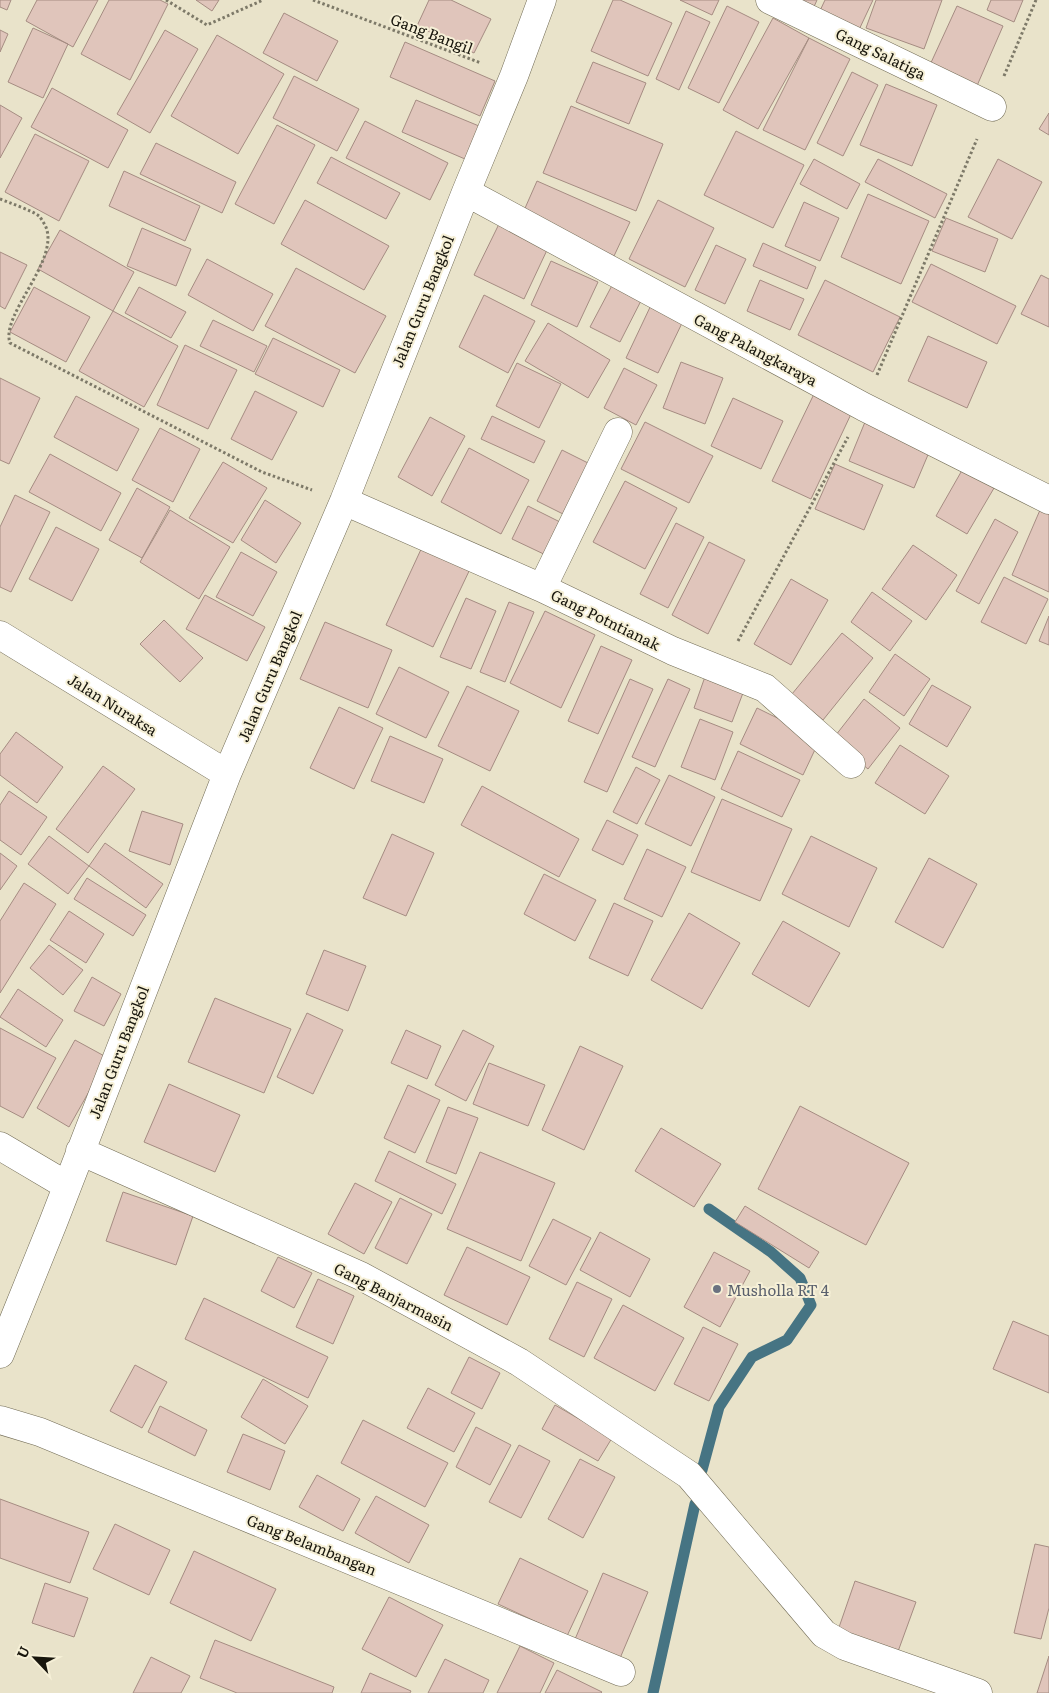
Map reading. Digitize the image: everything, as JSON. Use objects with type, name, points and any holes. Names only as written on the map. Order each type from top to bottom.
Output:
[{"type":"street","name":"Jalan Guru Bangkol","points":[[0,1354],[53,1223],[66,1184],[226,774],[344,501],[514,76],[542,0]]},
{"type":"street","name":"Gang Salatiga","points":[[770,0],[992,106]]},
{"type":"street","name":"Gang Palangkaraya","points":[[466,192],[864,407],[1049,500]]},
{"type":"street","points":[[542,588],[618,432]]},
{"type":"street","name":"Gang Potntianak","points":[[344,501],[542,588],[673,651],[765,688],[851,764]]},
{"type":"street","name":"Jalan Nuraksa","points":[[0,635],[226,774]]},
{"type":"street","points":[[0,1146],[66,1184]]},
{"type":"street","name":"Gang Banjarmasin","points":[[80,1151],[362,1276],[518,1362],[689,1475],[824,1634],[845,1646],[978,1693]]},
{"type":"street","name":"Gang Belambangan","points":[[0,1420],[40,1432],[622,1672]]},
{"type":"path","points":[[166,0],[207,25],[263,0]]},
{"type":"path","name":"Gang Bangil","points":[[313,0],[514,76]]},
{"type":"path","points":[[722,670],[864,407],[1036,0]]},
{"type":"path","points":[[0,199],[40,216],[48,232],[46,250],[12,310],[5,329],[6,337],[10,343],[262,472],[344,501]]},
{"type":"building","points":[[0,0],[11,0],[7,10],[0,7]]},
{"type":"building","points":[[37,0],[98,0],[73,47],[26,21]]},
{"type":"building","points":[[109,0],[160,0],[168,4],[130,80],[81,54]]},
{"type":"building","points":[[196,0],[219,0],[212,11]]},
{"type":"building","points":[[429,0],[451,0],[491,19],[474,53],[417,26]]},
{"type":"building","points":[[613,0],[620,0],[672,23],[648,76],[591,51]]},
{"type":"building","points":[[680,0],[719,0],[712,15]]},
{"type":"building","points":[[793,0],[817,0],[813,9]]},
{"type":"building","points":[[825,0],[873,0],[857,34],[818,15]]},
{"type":"building","points":[[876,0],[942,0],[924,49],[866,28]]},
{"type":"building","points":[[991,0],[1023,0],[1014,22],[987,10]]},
{"type":"building","points":[[727,6],[759,22],[719,103],[688,88]]},
{"type":"building","points":[[957,6],[1003,26],[976,88],[929,67]]},
{"type":"building","points":[[686,11],[710,22],[679,90],[656,79]]},
{"type":"building","points":[[284,13],[338,41],[317,81],[263,53]]},
{"type":"building","points":[[773,18],[809,38],[758,129],[723,110]]},
{"type":"building","points":[[33,28],[68,44],[43,98],[8,82]]},
{"type":"building","points":[[0,30],[8,34],[0,52]]},
{"type":"building","points":[[165,30],[198,49],[150,133],[117,114]]},
{"type":"building","points":[[217,35],[284,74],[238,154],[171,116]]},
{"type":"building","points":[[809,38],[850,59],[805,150],[763,130]]},
{"type":"building","points":[[405,42],[495,81],[480,116],[390,77]]},
{"type":"building","points":[[593,62],[646,83],[629,124],[576,102]]},
{"type":"building","points":[[852,72],[878,85],[843,156],[817,143]]},
{"type":"building","points":[[294,76],[359,109],[337,151],[273,118]]},
{"type":"building","points":[[886,84],[937,105],[912,166],[860,145]]},
{"type":"building","points":[[52,88],[128,130],[108,168],[31,127]]},
{"type":"building","points":[[416,100],[479,126],[465,159],[402,132]]},
{"type":"building","points":[[0,105],[22,118],[0,158]]},
{"type":"building","points":[[571,106],[663,144],[636,211],[543,173]]},
{"type":"building","points":[[1049,113],[1049,135],[1039,129]]},
{"type":"building","points":[[365,121],[448,163],[430,200],[346,158]]},
{"type":"building","points":[[277,125],[315,145],[274,224],[235,204]]},
{"type":"building","points":[[736,131],[804,165],[773,228],[704,195]]},
{"type":"building","points":[[35,134],[89,161],[59,221],[5,192]]},
{"type":"building","points":[[156,143],[236,182],[222,213],[140,174]]},
{"type":"building","points":[[331,157],[400,193],[386,219],[317,183]]},
{"type":"building","points":[[814,159],[860,184],[847,209],[800,184]]},
{"type":"building","points":[[878,159],[947,194],[935,218],[865,182]]},
{"type":"building","points":[[998,159],[1042,182],[1012,239],[968,217]]},
{"type":"building","points":[[124,171],[200,206],[185,241],[109,206]]},
{"type":"building","points":[[537,181],[630,222],[614,256],[522,215]]},
{"type":"building","points":[[868,194],[929,221],[901,284],[841,257]]},
{"type":"building","points":[[305,200],[389,246],[364,290],[281,244]]},
{"type":"building","points":[[658,200],[714,228],[685,287],[629,259]]},
{"type":"building","points":[[804,202],[839,218],[820,261],[785,246]]},
{"type":"building","points":[[946,218],[998,239],[985,272],[932,251]]},
{"type":"building","points":[[499,224],[548,248],[524,299],[474,275]]},
{"type":"building","points":[[142,228],[191,249],[176,286],[127,266]]},
{"type":"building","points":[[60,230],[134,272],[113,311],[38,269]]},
{"type":"building","points":[[763,243],[816,267],[807,289],[753,266]]},
{"type":"building","points":[[716,245],[746,259],[725,304],[695,290]]},
{"type":"building","points":[[0,252],[27,265],[5,309],[0,306]]},
{"type":"building","points":[[207,259],[273,294],[253,331],[188,295]]},
{"type":"building","points":[[551,261],[598,282],[577,327],[531,305]]},
{"type":"building","points":[[931,264],[1016,306],[997,344],[912,302]]},
{"type":"building","points":[[296,268],[386,316],[355,373],[265,326]]},
{"type":"building","points":[[1041,275],[1049,279],[1049,327],[1021,314]]},
{"type":"building","points":[[617,276],[646,291],[620,342],[590,327]]},
{"type":"building","points":[[760,280],[804,299],[790,330],[747,311]]},
{"type":"building","points":[[825,280],[900,317],[873,372],[798,335]]},
{"type":"building","points":[[34,287],[90,317],[66,362],[10,332]]},
{"type":"building","points":[[139,287],[186,312],[171,338],[125,313]]},
{"type":"building","points":[[484,295],[535,321],[508,373],[459,347]]},
{"type":"building","points":[[652,303],[684,319],[658,373],[626,358]]},
{"type":"building","points":[[113,311],[178,346],[144,407],[79,371]]},
{"type":"building","points":[[213,320],[267,346],[254,372],[200,346]]},
{"type":"building","points":[[548,323],[610,360],[588,398],[525,361]]},
{"type":"building","points":[[928,336],[987,362],[967,408],[908,381]]},
{"type":"building","points":[[273,338],[340,370],[323,407],[255,374]]},
{"type":"building","points":[[185,345],[237,370],[208,429],[157,405]]},
{"type":"building","points":[[681,362],[723,378],[705,424],[663,408]]},
{"type":"building","points":[[517,363],[561,384],[539,428],[496,406]]},
{"type":"building","points":[[624,368],[657,385],[636,425],[604,408]]},
{"type":"building","points":[[0,378],[40,398],[9,464],[0,460]]},
{"type":"building","points":[[255,391],[297,412],[272,460],[231,439]]},
{"type":"building","points":[[814,394],[852,412],[811,499],[772,481]]},
{"type":"building","points":[[76,396],[139,429],[117,471],[54,437]]},
{"type":"building","points":[[733,398],[783,421],[761,469],[711,446]]},
{"type":"building","points":[[492,416],[545,441],[534,463],[481,439]]},
{"type":"building","points":[[430,417],[465,436],[432,496],[398,477]]},
{"type":"building","points":[[645,422],[713,456],[689,503],[621,469]]},
{"type":"building","points":[[865,422],[930,450],[914,488],[849,461]]},
{"type":"building","points":[[160,428],[200,449],[173,502],[132,480]]},
{"type":"building","points":[[469,448],[529,480],[501,534],[441,502]]},
{"type":"building","points":[[562,450],[596,467],[571,518],[537,501]]},
{"type":"building","points":[[50,454],[121,493],[101,531],[29,492]]},
{"type":"building","points":[[223,462],[267,488],[233,543],[189,518]]},
{"type":"building","points":[[835,464],[883,485],[864,530],[815,509]]},
{"type":"building","points":[[965,465],[997,483],[967,534],[936,516]]},
{"type":"building","points":[[625,481],[677,508],[645,569],[593,542]]},
{"type":"building","points":[[137,488],[170,507],[142,558],[109,540]]},
{"type":"building","points":[[15,495],[50,512],[11,592],[0,587],[0,527]]},
{"type":"building","points":[[265,500],[301,523],[276,563],[241,540]]},
{"type":"building","points":[[528,506],[566,525],[550,557],[512,539]]},
{"type":"building","points":[[170,510],[230,547],[199,599],[140,562]]},
{"type":"building","points":[[1040,510],[1049,514],[1049,592],[1012,575]]},
{"type":"building","points":[[995,519],[1018,532],[979,604],[956,591]]},
{"type":"building","points":[[676,523],[704,537],[668,608],[640,594]]},
{"type":"building","points":[[56,527],[99,549],[72,601],[29,579]]},
{"type":"building","points":[[709,542],[745,560],[708,634],[672,615]]},
{"type":"building","points":[[423,545],[471,567],[433,647],[386,625]]},
{"type":"building","points":[[913,545],[957,575],[926,620],[882,589]]},
{"type":"building","points":[[241,552],[277,572],[253,616],[216,597]]},
{"type":"building","points":[[1004,577],[1048,599],[1026,644],[981,622]]},
{"type":"building","points":[[791,579],[828,600],[791,665],[754,644]]},
{"type":"building","points":[[872,592],[912,621],[890,651],[851,622]]},
{"type":"building","points":[[205,595],[265,627],[247,661],[186,629]]},
{"type":"building","points":[[466,598],[496,611],[471,669],[440,657]]},
{"type":"building","points":[[509,602],[534,612],[505,682],[480,672]]},
{"type":"building","points":[[545,611],[595,635],[561,708],[510,683]]},
{"type":"building","points":[[1049,616],[1049,645],[1039,641]]},
{"type":"building","points":[[164,620],[203,658],[180,682],[140,644]]},
{"type":"building","points":[[325,622],[392,650],[368,708],[300,679]]},
{"type":"building","points":[[842,633],[873,658],[823,720],[792,694]]},
{"type":"building","points":[[601,646],[632,660],[598,734],[568,721]]},
{"type":"building","points":[[895,654],[930,679],[904,716],[869,692]]},
{"type":"building","points":[[399,667],[449,692],[426,738],[376,714]]},
{"type":"building","points":[[707,671],[746,685],[732,722],[694,708]]},
{"type":"building","points":[[630,679],[653,689],[607,792],[584,782]]},
{"type":"building","points":[[668,679],[690,689],[655,767],[632,757]]},
{"type":"building","points":[[932,685],[971,707],[947,747],[909,724]]},
{"type":"building","points":[[467,686],[519,711],[490,771],[438,746]]},
{"type":"building","points":[[864,699],[900,728],[868,769],[832,740]]},
{"type":"building","points":[[339,707],[383,728],[354,789],[310,768]]},
{"type":"building","points":[[757,708],[820,739],[803,775],[740,744]]},
{"type":"building","points":[[700,719],[733,732],[715,780],[681,767]]},
{"type":"building","points":[[16,732],[63,767],[37,803],[0,775],[0,754]]},
{"type":"building","points":[[390,736],[443,759],[424,803],[371,781]]},
{"type":"building","points":[[900,745],[949,776],[925,814],[875,783]]},
{"type":"building","points":[[738,751],[800,780],[782,817],[721,789]]},
{"type":"building","points":[[103,766],[135,789],[88,853],[56,829]]},
{"type":"building","points":[[636,767],[660,780],[637,824],[613,812]]},
{"type":"building","points":[[669,775],[715,797],[691,846],[645,824]]},
{"type":"building","points":[[482,786],[579,839],[559,877],[461,825]]},
{"type":"building","points":[[9,791],[47,817],[21,855],[0,840],[0,805]]},
{"type":"building","points":[[722,799],[792,829],[760,901],[691,872]]},
{"type":"building","points":[[142,811],[183,824],[170,865],[129,851]]},
{"type":"building","points":[[607,820],[638,835],[623,865],[592,850]]},
{"type":"building","points":[[392,834],[434,853],[406,916],[363,898]]},
{"type":"building","points":[[49,836],[89,866],[68,894],[28,864]]},
{"type":"building","points":[[811,836],[877,868],[849,927],[782,894]]},
{"type":"building","points":[[105,843],[163,884],[146,908],[89,866]]},
{"type":"building","points":[[647,849],[686,867],[662,917],[624,899]]},
{"type":"building","points":[[0,853],[17,866],[0,890]]},
{"type":"building","points":[[929,858],[977,884],[943,948],[895,922]]},
{"type":"building","points":[[544,874],[596,900],[575,941],[524,914]]},
{"type":"building","points":[[87,878],[146,915],[133,936],[74,899]]},
{"type":"building","points":[[24,883],[56,904],[0,993],[0,921]]},
{"type":"building","points":[[614,903],[653,921],[628,976],[589,958]]},
{"type":"building","points":[[69,911],[104,934],[86,963],[50,940]]},
{"type":"building","points":[[689,913],[740,943],[702,1009],[651,980]]},
{"type":"building","points":[[783,921],[840,953],[809,1007],[752,974]]},
{"type":"building","points":[[49,945],[83,970],[63,995],[30,968]]},
{"type":"building","points":[[324,950],[366,966],[348,1011],[306,994]]},
{"type":"building","points":[[92,977],[121,994],[104,1026],[74,1011]]},
{"type":"building","points":[[18,989],[63,1020],[46,1047],[0,1017]]},
{"type":"building","points":[[215,998],[291,1029],[264,1093],[188,1062]]},
{"type":"building","points":[[307,1013],[343,1030],[313,1094],[277,1077]]},
{"type":"building","points":[[0,1028],[56,1058],[23,1118],[0,1106]]},
{"type":"building","points":[[406,1030],[441,1046],[427,1079],[391,1063]]},
{"type":"building","points":[[463,1030],[494,1046],[466,1101],[435,1085]]},
{"type":"building","points":[[75,1040],[108,1058],[69,1127],[37,1108]]},
{"type":"building","points":[[580,1046],[623,1066],[584,1150],[542,1130]]},
{"type":"building","points":[[489,1063],[545,1085],[528,1126],[473,1104]]},
{"type":"building","points":[[169,1084],[240,1115],[215,1172],[144,1142]]},
{"type":"building","points":[[408,1085],[440,1100],[415,1153],[384,1138]]},
{"type":"building","points":[[800,1106],[909,1163],[866,1245],[758,1189]]},
{"type":"building","points":[[448,1107],[478,1118],[456,1174],[426,1162]]},
{"type":"building","points":[[661,1128],[721,1164],[694,1207],[635,1171]]},
{"type":"building","points":[[389,1151],[456,1184],[442,1214],[375,1181]]},
{"type":"building","points":[[480,1152],[555,1183],[521,1261],[447,1229]]},
{"type":"building","points":[[355,1183],[392,1202],[364,1254],[328,1234]]},
{"type":"building","points":[[123,1192],[193,1216],[176,1265],[106,1241]]},
{"type":"building","points":[[400,1198],[432,1214],[407,1264],[375,1248]]},
{"type":"building","points":[[745,1206],[819,1252],[809,1268],[735,1222]]},
{"type":"building","points":[[553,1219],[591,1238],[566,1285],[529,1266]]},
{"type":"building","points":[[600,1232],[650,1259],[630,1297],[580,1270]]},
{"type":"building","points":[[467,1247],[530,1277],[507,1325],[444,1295]]},
{"type":"building","name":"Musholla RT 4","points":[[714,1252],[750,1271],[720,1327],[684,1307]]},
{"type":"building","points":[[278,1257],[312,1273],[294,1308],[261,1291]]},
{"type":"building","points":[[318,1279],[354,1296],[333,1344],[296,1327]]},
{"type":"building","points":[[577,1282],[612,1299],[584,1357],[549,1339]]},
{"type":"building","points":[[204,1298],[328,1357],[308,1398],[185,1339]]},
{"type":"building","points":[[623,1305],[684,1338],[655,1391],[594,1358]]},
{"type":"building","points":[[1013,1321],[1049,1336],[1049,1393],[993,1369]]},
{"type":"building","points":[[703,1327],[738,1344],[709,1401],[674,1384]]},
{"type":"building","points":[[469,1357],[500,1373],[482,1409],[451,1393]]},
{"type":"building","points":[[135,1365],[167,1382],[142,1428],[110,1411]]},
{"type":"building","points":[[263,1379],[308,1406],[285,1444],[241,1417]]},
{"type":"building","points":[[428,1388],[475,1413],[454,1452],[407,1428]]},
{"type":"building","points":[[555,1405],[612,1438],[598,1461],[542,1429]]},
{"type":"building","points":[[160,1406],[207,1430],[195,1456],[148,1432]]},
{"type":"building","points":[[363,1420],[448,1463],[425,1507],[341,1463]]},
{"type":"building","points":[[476,1427],[511,1445],[490,1485],[456,1467]]},
{"type":"building","points":[[243,1434],[285,1451],[270,1490],[227,1472]]},
{"type":"building","points":[[519,1445],[550,1461],[521,1518],[489,1502]]},
{"type":"building","points":[[580,1459],[615,1477],[583,1538],[548,1519]]},
{"type":"building","points":[[317,1475],[360,1499],[343,1531],[299,1507]]},
{"type":"building","points":[[376,1496],[429,1525],[409,1563],[355,1533]]},
{"type":"building","points":[[0,1499],[89,1532],[70,1583],[0,1558]]},
{"type":"building","points":[[115,1524],[170,1550],[149,1595],[93,1569]]},
{"type":"building","points":[[1035,1544],[1049,1547],[1049,1608],[1041,1639],[1014,1633]]},
{"type":"building","points":[[194,1551],[276,1589],[251,1641],[170,1603]]},
{"type":"building","points":[[520,1558],[588,1591],[567,1636],[498,1604]]},
{"type":"building","points":[[603,1573],[648,1592],[618,1663],[573,1644]]},
{"type":"building","points":[[855,1581],[916,1602],[896,1657],[836,1636]]},
{"type":"building","points":[[45,1583],[88,1598],[74,1637],[32,1623]]},
{"type":"building","points":[[389,1597],[443,1625],[416,1677],[362,1649]]},
{"type":"building","points":[[215,1640],[334,1687],[332,1693],[237,1693],[200,1678]]},
{"type":"building","points":[[520,1646],[554,1663],[540,1693],[497,1693]]},
{"type":"building","points":[[1049,1656],[1049,1693],[1037,1693]]},
{"type":"building","points":[[151,1657],[190,1676],[181,1693],[133,1693]]},
{"type":"building","points":[[445,1659],[489,1680],[483,1693],[428,1693]]},
{"type":"building","points":[[557,1670],[602,1692],[545,1693]]},
{"type":"building","points":[[370,1673],[411,1691],[410,1693],[361,1693]]},
{"type":"waterway","points":[[702,1470],[719,1407],[752,1357],[787,1340],[811,1305],[800,1278],[771,1252],[709,1209]]},
{"type":"waterway","points":[[653,1693],[695,1504]]},
{"type":"place","name":"Musholla RT 4","points":[[717,1289]]}]
